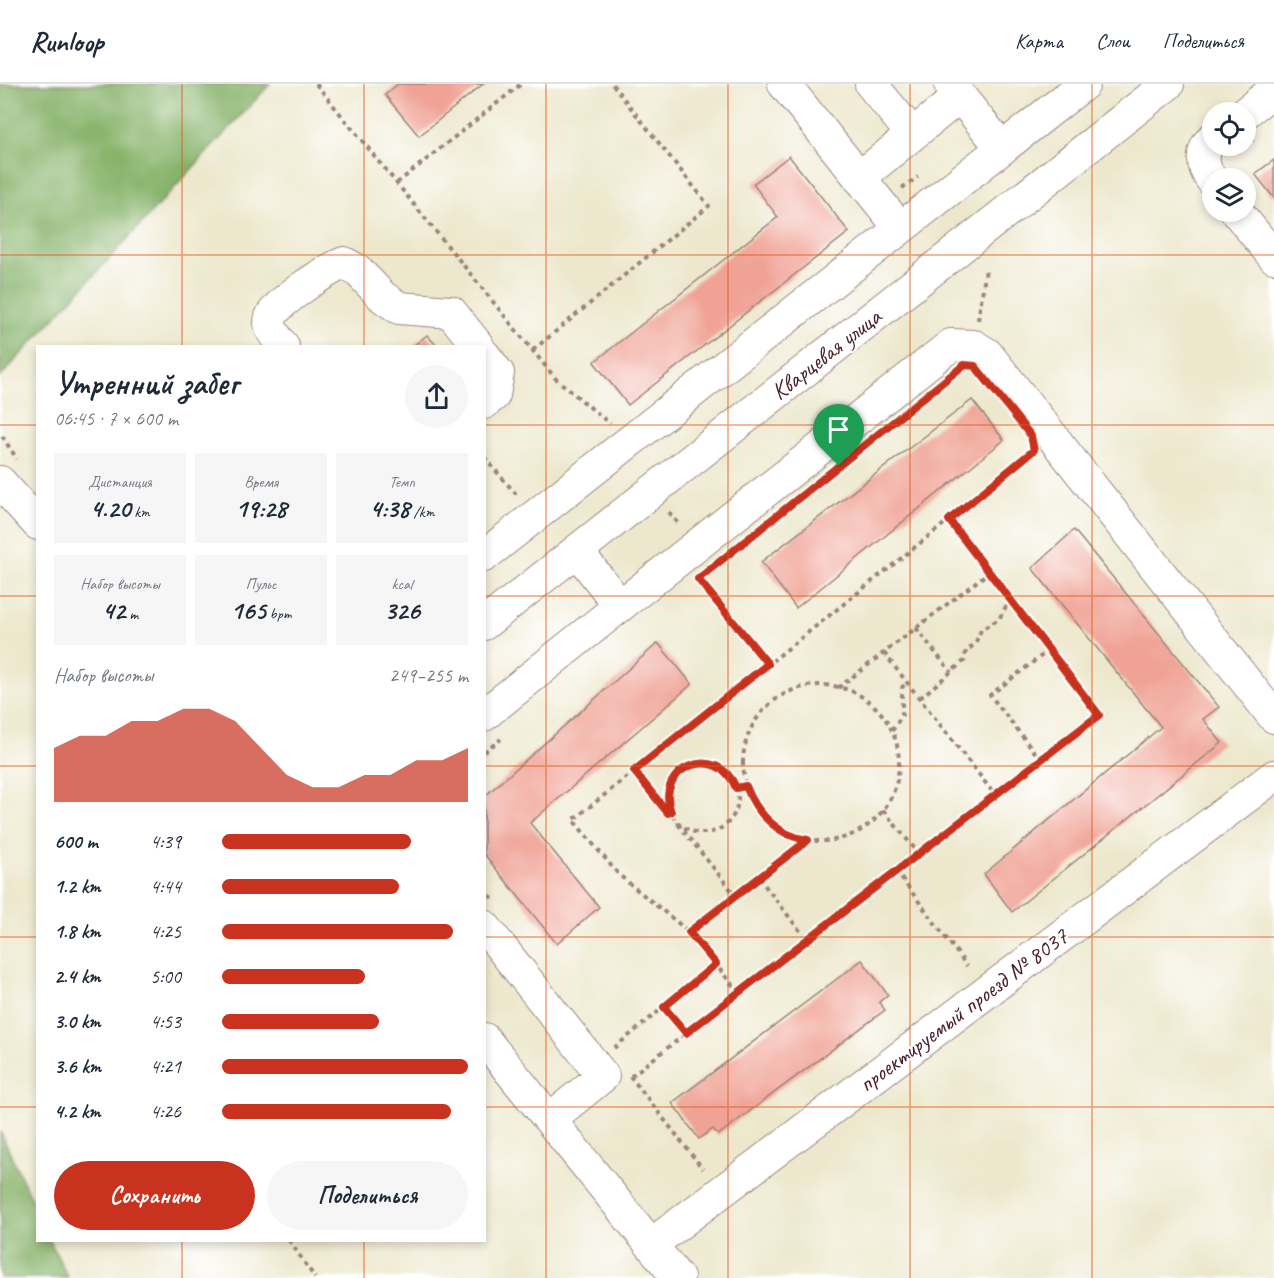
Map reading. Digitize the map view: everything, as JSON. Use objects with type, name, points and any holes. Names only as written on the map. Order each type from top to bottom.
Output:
[{"type":"street","points":[[784,84],[900,228]]},
{"type":"street","points":[[871,84],[912,134]]},
{"type":"street","points":[[486,554],[1084,84]]},
{"type":"street","name":"Кварцевая улица","points":[[486,622],[1168,84]]},
{"type":"street","points":[[859,178],[912,134],[955,90],[1002,148]]},
{"type":"street","points":[[1256,104],[1274,90]]},
{"type":"street","points":[[1245,222],[1274,257]]},
{"type":"street","points":[[282,345],[271,328],[271,317],[279,305],[332,268],[344,263],[357,270],[383,297],[399,308],[451,312],[477,345]]},
{"type":"street","points":[[494,726],[620,606],[951,345],[974,346],[987,354],[1274,717]]},
{"type":"street","points":[[486,358],[498,373],[494,395],[486,401]]},
{"type":"street","points":[[577,551],[620,606]]},
{"type":"street","name":"проектируемый проезд № 8037","points":[[652,1244],[1274,776]]},
{"type":"street","points":[[486,929],[603,1076],[550,1119]]},
{"type":"street","points":[[486,1041],[678,1278]]},
{"type":"path","points":[[316,84],[555,378],[617,430]]},
{"type":"path","points":[[397,183],[521,84]]},
{"type":"path","points":[[532,350],[709,206],[612,84]]},
{"type":"path","points":[[739,993],[689,932],[619,875],[573,820],[1034,450]]},
{"type":"path","points":[[486,459],[516,495]]},
{"type":"path","points":[[631,1076],[1099,715],[949,520]]},
{"type":"path","points":[[838,688],[989,572]]},
{"type":"path","points":[[689,587],[706,573]]},
{"type":"path","points":[[698,579],[768,664]]},
{"type":"path","points":[[920,698],[964,661],[966,651],[975,644],[981,630],[999,619],[1010,599]]},
{"type":"path","points":[[916,628],[951,672]]},
{"type":"path","points":[[1041,760],[990,695],[1049,650]]},
{"type":"path","points":[[884,653],[995,795]]},
{"type":"path","points":[[891,731],[902,715],[902,688],[906,681]]},
{"type":"path","points":[[818,686],[838,688],[866,700],[881,714],[891,731],[897,751],[898,771],[893,791],[883,810],[870,824],[853,834],[833,840],[808,840],[784,832],[767,820],[754,804],[746,786],[743,766],[745,746],[752,726],[764,710],[780,697],[798,689],[818,686]]},
{"type":"path","points":[[486,747],[494,726]]},
{"type":"path","points":[[702,763],[715,765],[730,776],[736,788],[735,810],[725,825],[713,831],[699,832],[686,828],[670,812],[668,799],[670,786],[677,774],[688,766],[702,763]]},
{"type":"path","points":[[634,771],[670,812],[736,896]]},
{"type":"path","points":[[736,788],[746,786]]},
{"type":"path","points":[[883,810],[919,854]]},
{"type":"path","points":[[689,932],[808,840]]},
{"type":"path","points":[[896,871],[967,966]]},
{"type":"path","points":[[759,878],[807,940]]},
{"type":"path","points":[[611,1051],[716,964]]},
{"type":"path","points":[[664,1007],[686,1033]]},
{"type":"path","points":[[290,1242],[315,1278]]},
{"type":"green space","points":[[0,84],[270,84],[0,377]]},
{"type":"green space","points":[[0,1131],[36,1210],[36,1242],[50,1242],[68,1278],[0,1278]]},
{"type":"building","points":[[398,84],[483,84],[419,136],[385,95]]},
{"type":"building","points":[[789,156],[849,232],[628,405],[594,362],[778,217],[753,184]]},
{"type":"building","points":[[1274,160],[1274,198],[1256,175]]},
{"type":"building","points":[[427,335],[436,345],[414,345]]},
{"type":"building","points":[[972,400],[1004,440],[796,608],[761,562]]},
{"type":"building","points":[[1074,530],[1219,707],[1203,719],[1222,743],[1012,912],[984,874],[1161,727],[1032,568]]},
{"type":"building","points":[[658,643],[692,684],[530,823],[599,907],[557,944],[486,856],[486,795]]},
{"type":"building","points":[[862,960],[888,995],[879,1002],[885,1010],[718,1135],[713,1129],[699,1139],[672,1103]]},
{"type":"route","points":[[964,365],[975,366],[1031,436],[1034,450],[949,520],[1099,715],[686,1033],[664,1007],[716,964],[689,932],[808,840],[784,832],[767,820],[754,804],[746,786],[736,788],[730,776],[715,765],[702,763],[688,766],[677,774],[668,794],[671,812],[668,813],[634,771],[768,664],[698,579],[839,466],[964,365]]}]
